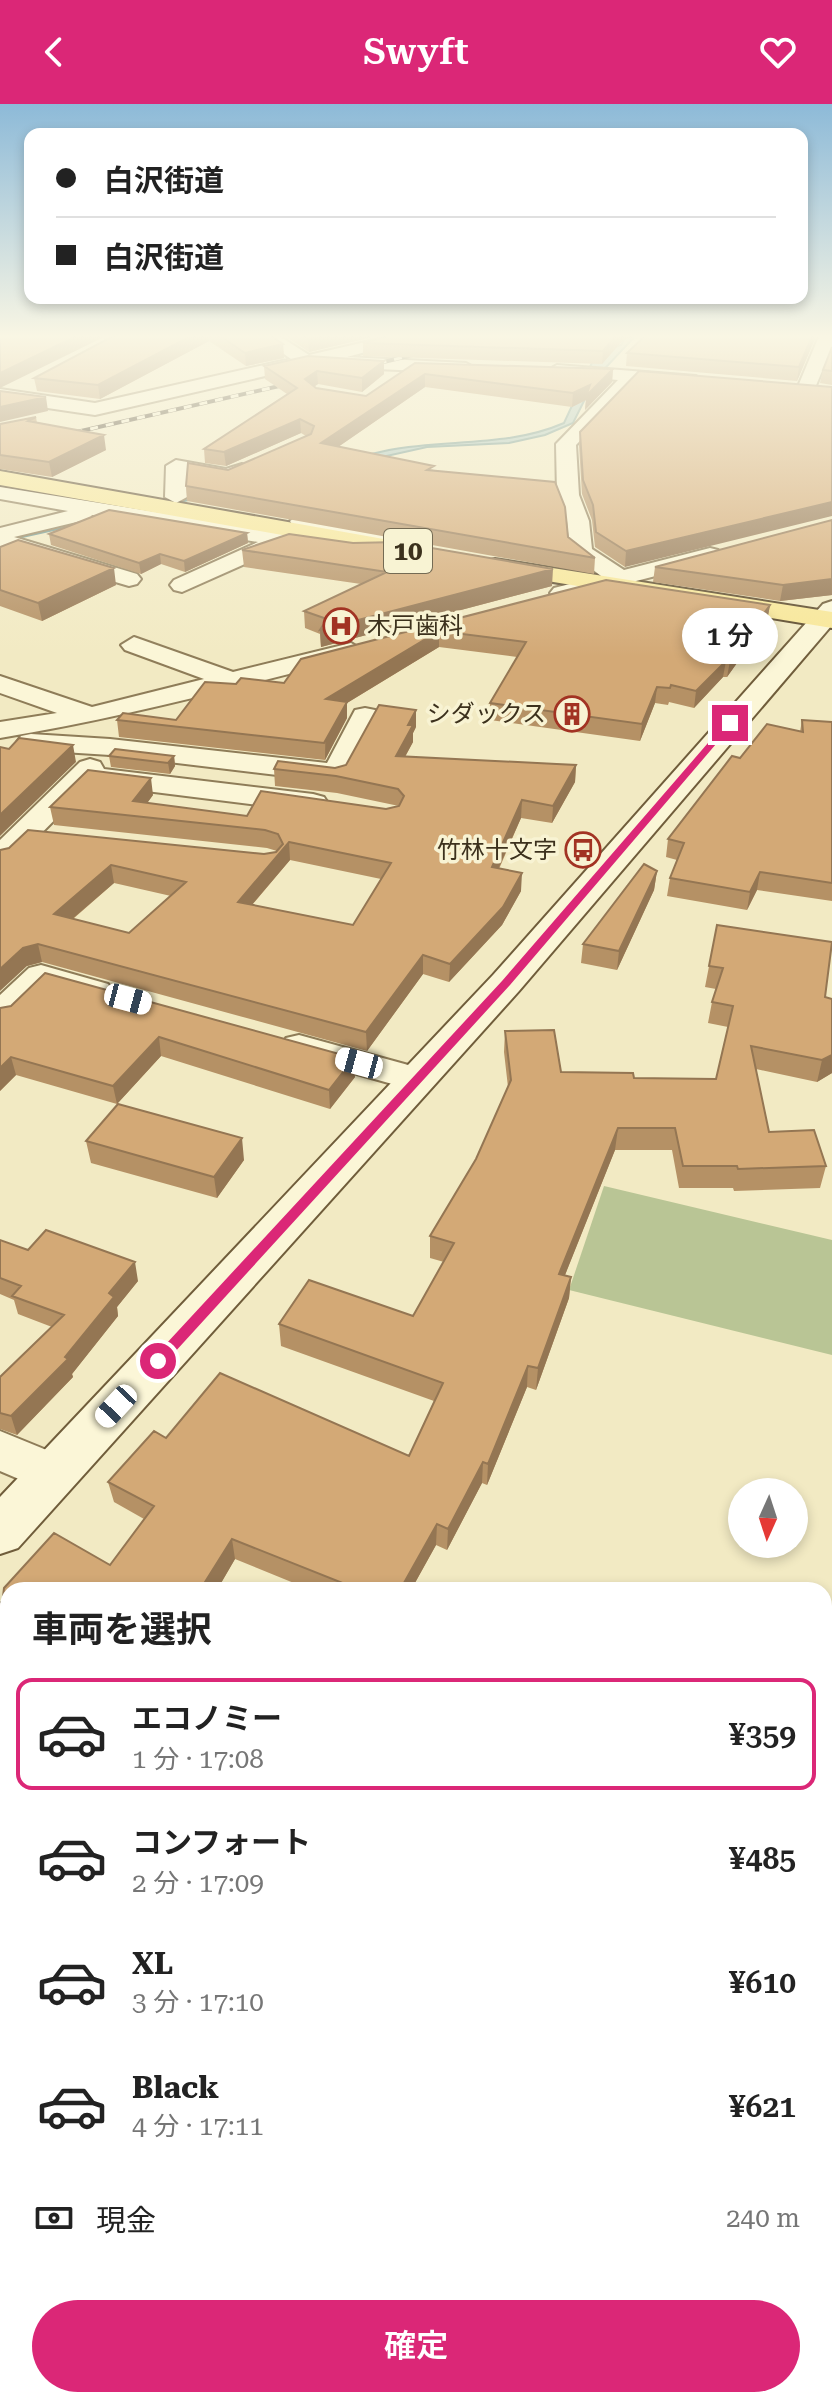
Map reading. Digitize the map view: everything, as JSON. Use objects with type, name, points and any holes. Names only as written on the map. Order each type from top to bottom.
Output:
[{"type":"main road","name":"10","points":[[10,474],[221,517],[444,557]]},
{"type":"main road","points":[[475,563],[829,616]]},
{"type":"main road","points":[[0,1532],[605,872],[829,616]]},
{"type":"street","points":[[568,441],[566,444],[568,495],[578,521],[581,552],[608,581]]},
{"type":"street","points":[[176,497],[176,466],[228,476],[265,459]]},
{"type":"street","points":[[10,474],[176,497],[372,535],[399,549]]},
{"type":"street","points":[[0,493],[344,549],[399,549]]},
{"type":"street","points":[[0,508],[27,498]]},
{"type":"street","points":[[97,511],[1,534],[6,543],[129,579]]},
{"type":"street","points":[[182,585],[281,540]]},
{"type":"street","points":[[536,600],[726,552]]},
{"type":"street","points":[[0,732],[184,694],[371,645]]},
{"type":"street","points":[[184,694],[134,666],[235,682]]},
{"type":"street","points":[[0,684],[92,715]]},
{"type":"street","points":[[0,732],[21,741],[110,747],[336,773],[365,716]]},
{"type":"street","points":[[0,857],[39,836],[84,775],[110,747]]},
{"type":"street","points":[[84,775],[336,805]]},
{"type":"street","points":[[0,1014],[41,975],[131,1000]]},
{"type":"street","points":[[267,1038],[417,1079]]},
{"type":"street","points":[[0,1450],[54,1474]]},
{"type":"green space","points":[[604,1186],[832,1240],[832,1355],[569,1290]]},
{"type":"water","points":[[516,441],[427,447],[0,542],[0,537],[411,447]]},
{"type":"building","points":[[0,441],[91,441],[49,462],[0,455]]},
{"type":"building","points":[[215,441],[248,441],[224,452],[204,449]]},
{"type":"building","points":[[294,441],[323,441],[321,443],[434,466],[427,470],[555,482],[565,507],[568,537],[595,558],[186,486],[188,463],[228,470]]},
{"type":"building","points":[[581,441],[832,441],[832,502],[626,551],[596,532],[593,505],[583,480]]},
{"type":"building","points":[[109,510],[247,533],[184,561],[160,554],[139,563],[49,534]]},
{"type":"building","points":[[832,520],[832,579],[783,585],[655,567]]},
{"type":"building","points":[[289,534],[353,543],[397,542],[553,569],[320,630],[327,619],[304,611],[387,572],[242,550]]},
{"type":"building","points":[[18,540],[114,568],[38,603],[0,590],[0,547]]},
{"type":"building","points":[[606,580],[770,605],[730,661],[726,661],[696,691],[671,685],[670,688],[657,687],[642,724],[490,703],[526,642],[439,631],[326,699],[347,702],[324,743],[117,720],[123,713],[176,720],[205,682],[236,684],[241,678],[284,683],[301,659]]},
{"type":"building","points":[[379,705],[416,710],[408,725],[413,725],[396,756],[576,765],[553,806],[522,800],[492,867],[522,873],[503,907],[450,964],[423,955],[366,1032],[38,944],[23,948],[0,969],[0,850],[9,848],[28,830],[264,854],[276,852],[283,844],[278,834],[265,830],[50,807],[88,770],[151,778],[133,801],[247,816],[261,791],[386,809],[399,806],[404,796],[398,789],[336,776],[274,769],[278,761],[335,768],[346,765]],"holes":[[[289,842],[391,863],[353,925],[238,902]],[[111,865],[186,882],[129,933],[54,914]]]},
{"type":"building","points":[[802,720],[832,722],[832,883],[760,872],[750,892],[670,878],[684,843],[668,839],[732,756],[740,758],[767,724],[803,732]]},
{"type":"building","points":[[19,738],[73,745],[0,815],[0,747],[9,749]]},
{"type":"building","points":[[115,749],[174,756],[168,763],[109,756]]},
{"type":"building","points":[[644,864],[657,871],[619,951],[583,944]]},
{"type":"building","points":[[717,925],[832,942],[825,997],[832,999],[832,1055],[822,1060],[751,1046],[769,1132],[814,1130],[826,1166],[738,1169],[737,1166],[683,1166],[675,1128],[618,1128],[559,1274],[571,1277],[538,1368],[528,1366],[488,1464],[483,1462],[448,1529],[437,1524],[404,1582],[340,1582],[232,1539],[205,1582],[9,1582],[54,1533],[110,1565],[154,1506],[108,1482],[154,1431],[166,1438],[220,1373],[409,1456],[443,1383],[279,1324],[309,1280],[413,1316],[454,1243],[430,1236],[476,1159],[511,1080],[505,1031],[554,1030],[561,1072],[633,1073],[634,1078],[716,1079],[733,1006],[712,1002],[723,968],[709,966]]},
{"type":"building","points":[[45,973],[354,1058],[329,1090],[159,1037],[113,1086],[11,1057],[0,1068],[0,1008],[11,1006]]},
{"type":"building","points":[[118,1104],[242,1138],[214,1177],[86,1141]]},
{"type":"building","points":[[46,1230],[135,1262],[109,1293],[114,1297],[65,1357],[68,1359],[11,1416],[0,1413],[0,1377],[64,1315],[12,1296],[21,1286],[0,1278],[0,1240],[28,1250]]},
{"type":"place","name":"木戸歯科","points":[[341,626]]},
{"type":"place","name":"シダックス","points":[[572,714]]},
{"type":"place","name":"竹林十文字","points":[[583,850]]},
{"type":"route","points":[[158,1361],[506,983],[615,861],[730,723]]}]
